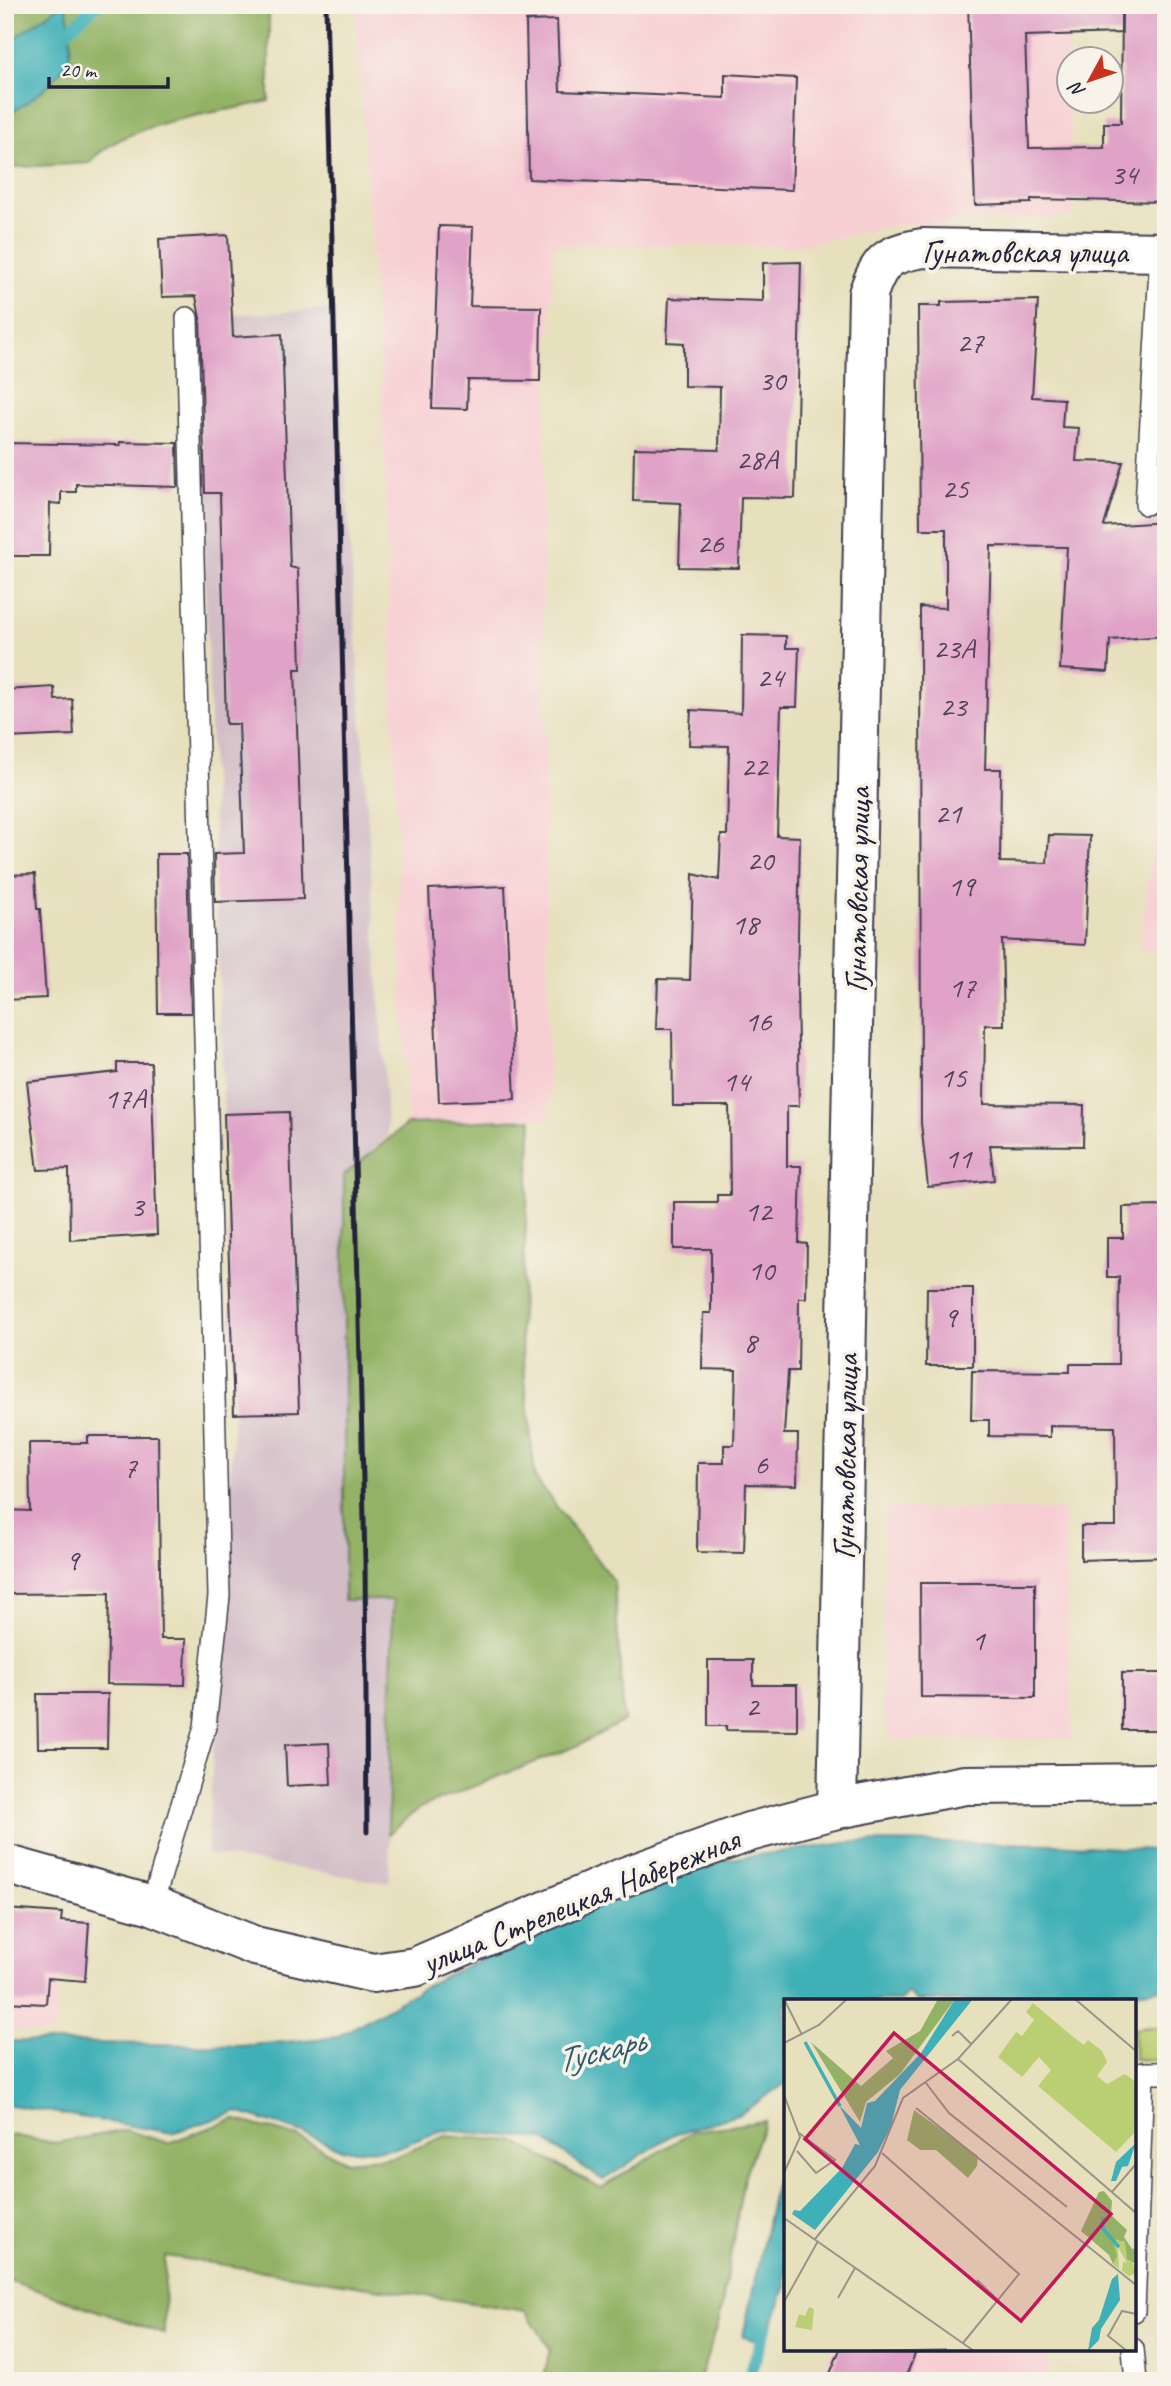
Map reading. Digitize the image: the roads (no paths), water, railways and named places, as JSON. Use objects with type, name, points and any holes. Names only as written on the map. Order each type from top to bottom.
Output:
[{"type":"street","name":"Гунатовская улица","points":[[836,1809],[868,293],[877,269],[895,253],[923,248],[1163,252]]},
{"type":"street","name":"улица Стрелецкая Набережная","points":[[5,1864],[152,1905],[255,1946],[373,1973],[415,1967],[624,1877],[749,1832],[836,1809],[965,1785],[1166,1783]]},
{"type":"lane","points":[[1146,504],[1163,252]]},
{"type":"lane","points":[[152,1905],[167,1845],[205,1727],[219,1596],[187,318]]},
{"type":"lane","points":[[1136,2258],[1143,2073],[1166,2073]]},
{"type":"lane","points":[[1133,2351],[1136,2381]]},
{"type":"water","points":[[62,5],[66,5],[70,33],[67,61],[40,93],[5,116],[5,52],[21,33]]},
{"type":"water","name":"Тускарь","points":[[853,1842],[1056,1844],[1166,1851],[1166,1988],[1075,1999],[914,1999],[907,1993],[902,1999],[784,1999],[784,2084],[740,2114],[672,2135],[603,2180],[543,2139],[443,2130],[393,2149],[344,2150],[301,2132],[237,2112],[172,2133],[5,2104],[5,2041],[241,2046],[337,2037],[440,1978],[617,1896],[729,1859]]},
{"type":"water","points":[[784,2144],[784,2291],[764,2344],[743,2336]]},
{"type":"waterway","points":[[58,39],[97,5]]},
{"type":"waterway","points":[[747,2381],[766,2328]]},
{"type":"railway","points":[[326,5],[365,1560],[367,1832]]}]
